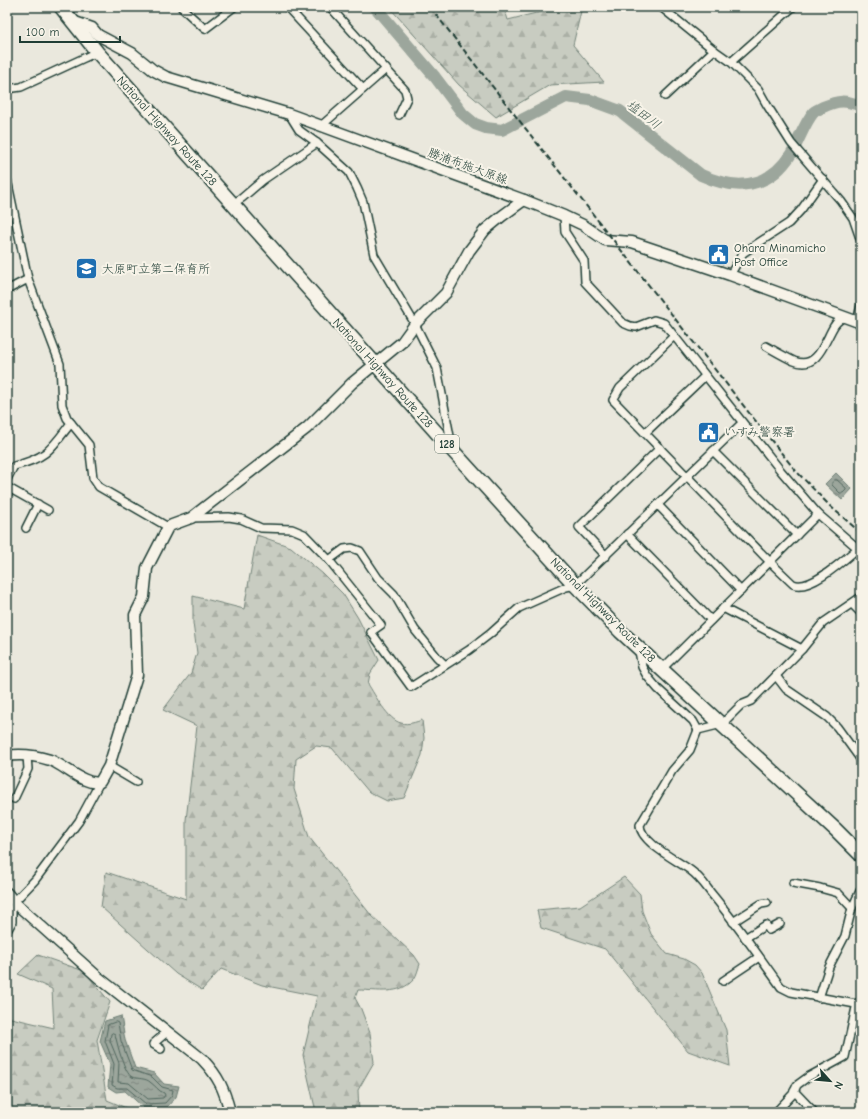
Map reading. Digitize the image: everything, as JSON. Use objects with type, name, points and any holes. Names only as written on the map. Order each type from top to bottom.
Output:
[{"type":"highway","name":"National Highway Route 128","points":[[61,7],[97,52],[232,204],[452,451],[575,585],[662,670],[861,854]]},
{"type":"street","points":[[184,7],[182,8],[205,29],[234,7]]},
{"type":"street","points":[[287,7],[363,90]]},
{"type":"street","points":[[330,7],[405,90],[407,98],[399,115]]},
{"type":"street","points":[[661,7],[731,62],[758,89],[791,144],[823,179],[853,218],[861,242]]},
{"type":"street","points":[[731,62],[793,7]]},
{"type":"street","name":"勝浦布施大原線","points":[[72,21],[92,28],[98,35],[132,53],[153,70],[166,77],[290,114],[524,200],[590,228],[605,240],[632,242],[730,275],[859,323]]},
{"type":"street","points":[[665,96],[714,50]]},
{"type":"street","points":[[7,89],[21,87],[97,52]]},
{"type":"street","points":[[321,126],[386,69]]},
{"type":"street","points":[[290,114],[299,130],[317,143],[349,172],[363,202],[374,255],[415,324],[437,368],[452,451]]},
{"type":"street","points":[[232,204],[242,198],[263,180],[317,143]]},
{"type":"street","points":[[7,179],[28,279],[60,364],[62,405],[67,418],[90,445],[93,478],[99,487],[168,528]]},
{"type":"street","points":[[730,275],[743,253],[789,223],[801,210],[823,179]]},
{"type":"street","points":[[7,931],[12,922],[12,908],[14,902],[36,880],[79,821],[109,766],[137,675],[135,616],[144,597],[147,568],[168,528],[191,518],[307,428],[352,383],[376,365],[402,342],[415,324],[446,293],[469,252],[485,230],[524,200]]},
{"type":"street","points":[[564,216],[565,232],[584,261],[585,282],[623,324],[636,327],[654,320],[664,323],[780,472],[818,514],[860,550],[828,572],[805,585],[797,586],[792,584],[613,400],[620,388],[674,336]]},
{"type":"street","points":[[7,290],[28,279]]},
{"type":"street","points":[[859,323],[861,305]]},
{"type":"street","points":[[766,346],[796,362],[805,363],[820,354],[834,325],[843,317]]},
{"type":"street","points":[[645,433],[705,376]]},
{"type":"street","points":[[7,479],[14,466],[40,458],[51,450],[71,423]]},
{"type":"street","points":[[191,518],[229,517],[241,519],[261,528],[292,529],[304,534],[329,560],[381,626],[371,632],[411,687],[480,642],[518,608],[566,587],[575,585],[742,423]]},
{"type":"street","points":[[606,556],[579,527],[660,448]]},
{"type":"street","points":[[713,450],[797,535]]},
{"type":"street","points":[[7,487],[48,510]]},
{"type":"street","points":[[26,528],[38,504]]},
{"type":"street","points":[[658,505],[741,591]]},
{"type":"street","points":[[662,670],[818,514]]},
{"type":"street","points":[[627,534],[711,620]]},
{"type":"street","points":[[329,560],[344,549],[352,548],[360,551],[378,578],[394,594],[416,630],[445,665]]},
{"type":"street","points":[[698,730],[722,724],[741,705],[751,701],[802,650],[823,623],[861,597]]},
{"type":"street","points":[[852,604],[861,614]]},
{"type":"street","points":[[723,608],[802,650]]},
{"type":"street","points":[[639,648],[642,667],[647,676],[658,689],[693,721],[698,730]]},
{"type":"street","points":[[776,676],[786,689],[827,717],[837,727],[861,760]]},
{"type":"street","points":[[698,730],[690,750],[672,771],[640,825],[645,837],[665,854],[694,874],[719,903],[781,986],[791,992],[859,1004],[845,1057],[808,1077],[797,1085],[794,1092],[776,1112]]},
{"type":"street","points":[[7,756],[27,756],[51,760],[90,783],[100,782]]},
{"type":"street","points":[[14,800],[28,769],[27,756]]},
{"type":"street","points":[[109,766],[136,782]]},
{"type":"street","points":[[793,883],[838,893],[852,908]]},
{"type":"street","points":[[819,998],[829,967],[845,936],[852,908],[861,889]]},
{"type":"street","points":[[7,893],[14,902],[79,962],[202,1059],[213,1071],[225,1093],[230,1112]]},
{"type":"street","points":[[733,922],[761,904],[767,903]]},
{"type":"street","points":[[745,938],[766,925],[769,930],[780,924]]},
{"type":"street","points":[[723,981],[759,957]]},
{"type":"street","points":[[161,1049],[153,1044],[167,1032]]},
{"type":"street","points":[[794,1092],[814,1112]]},
{"type":"green space","points":[[389,7],[504,7],[508,20],[535,13],[582,7],[573,45],[604,82],[550,85],[496,117],[459,85]]},
{"type":"green space","points":[[257,535],[291,547],[323,574],[343,594],[358,618],[379,660],[370,674],[368,684],[374,694],[382,706],[396,721],[406,724],[422,720],[424,738],[422,755],[404,798],[387,801],[369,792],[332,748],[316,746],[296,759],[294,789],[309,837],[371,915],[414,955],[420,964],[414,979],[402,988],[388,991],[358,990],[355,998],[370,1033],[374,1062],[358,1090],[359,1112],[316,1112],[303,1055],[317,996],[262,985],[221,969],[202,990],[176,974],[101,907],[106,872],[186,899],[186,820],[197,726],[163,710],[191,673],[197,653],[193,623],[193,596],[244,609]]},
{"type":"green space","points":[[624,877],[640,894],[642,911],[651,934],[667,954],[684,959],[695,965],[702,973],[726,1030],[730,1066],[688,1051],[605,949],[541,928],[537,910],[580,906]]},
{"type":"green space","points":[[38,955],[84,971],[110,1002],[97,1040],[107,1100],[136,1112],[7,1112],[7,1017],[54,1028],[52,989],[18,974]]},
{"type":"water","points":[[836,473],[852,489],[842,500],[825,484]]},
{"type":"water","points":[[121,1016],[125,1040],[135,1068],[154,1073],[164,1084],[179,1086],[176,1097],[167,1107],[144,1108],[125,1091],[116,1092],[108,1087],[110,1064],[100,1041],[105,1021]]},
{"type":"waterway","name":"塩田川","points":[[375,7],[435,77],[463,114],[475,124],[486,128],[502,130],[566,97],[590,100],[620,111],[701,175],[727,183],[739,185],[751,184],[773,174],[782,166],[791,154],[807,122],[816,110],[838,102],[846,102],[861,106]]},
{"type":"railway","points":[[430,7],[796,471],[830,506],[861,533]]},
{"type":"place","name":"Ohara Minamicho Post Office","points":[[718,255]]},
{"type":"place","name":"大原町立第二保育所","points":[[86,269]]},
{"type":"place","name":"いすみ警察署","points":[[708,432]]}]
